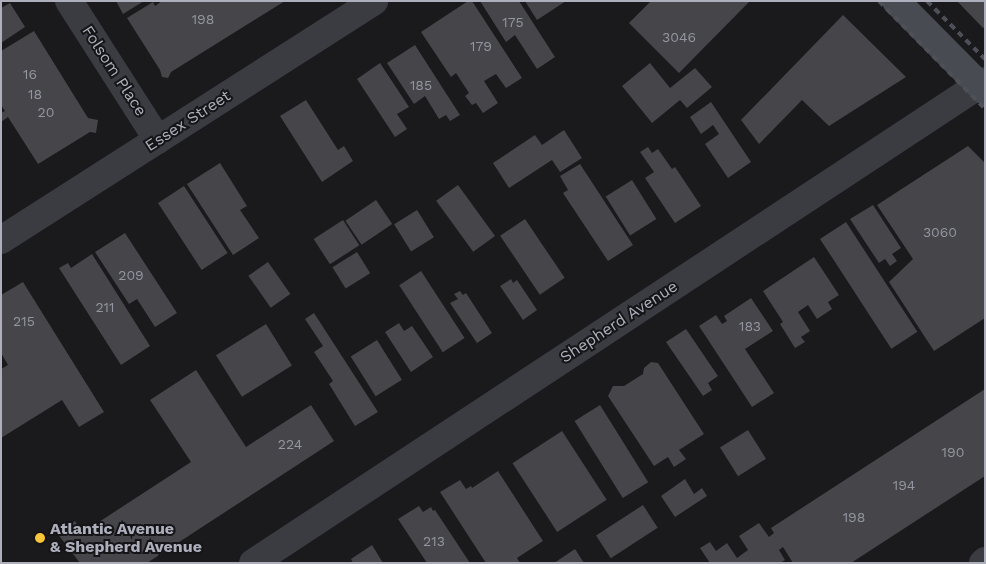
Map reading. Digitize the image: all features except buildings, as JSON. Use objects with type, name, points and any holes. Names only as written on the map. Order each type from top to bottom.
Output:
[{"type":"street","name":"Folsom Place","points":[[69,1],[158,140]]},
{"type":"street","name":"Essex Street","points":[[1,240],[374,1]]},
{"type":"street","points":[[896,1],[983,86]]},
{"type":"street","name":"Shepherd Avenue","points":[[253,563],[983,86]]},
{"type":"railway","points":[[879,1],[985,109]]},
{"type":"railway","points":[[927,1],[985,59]]},
{"type":"place","name":"Atlantic Avenue & Shepherd Avenue","points":[[40,538]]}]
